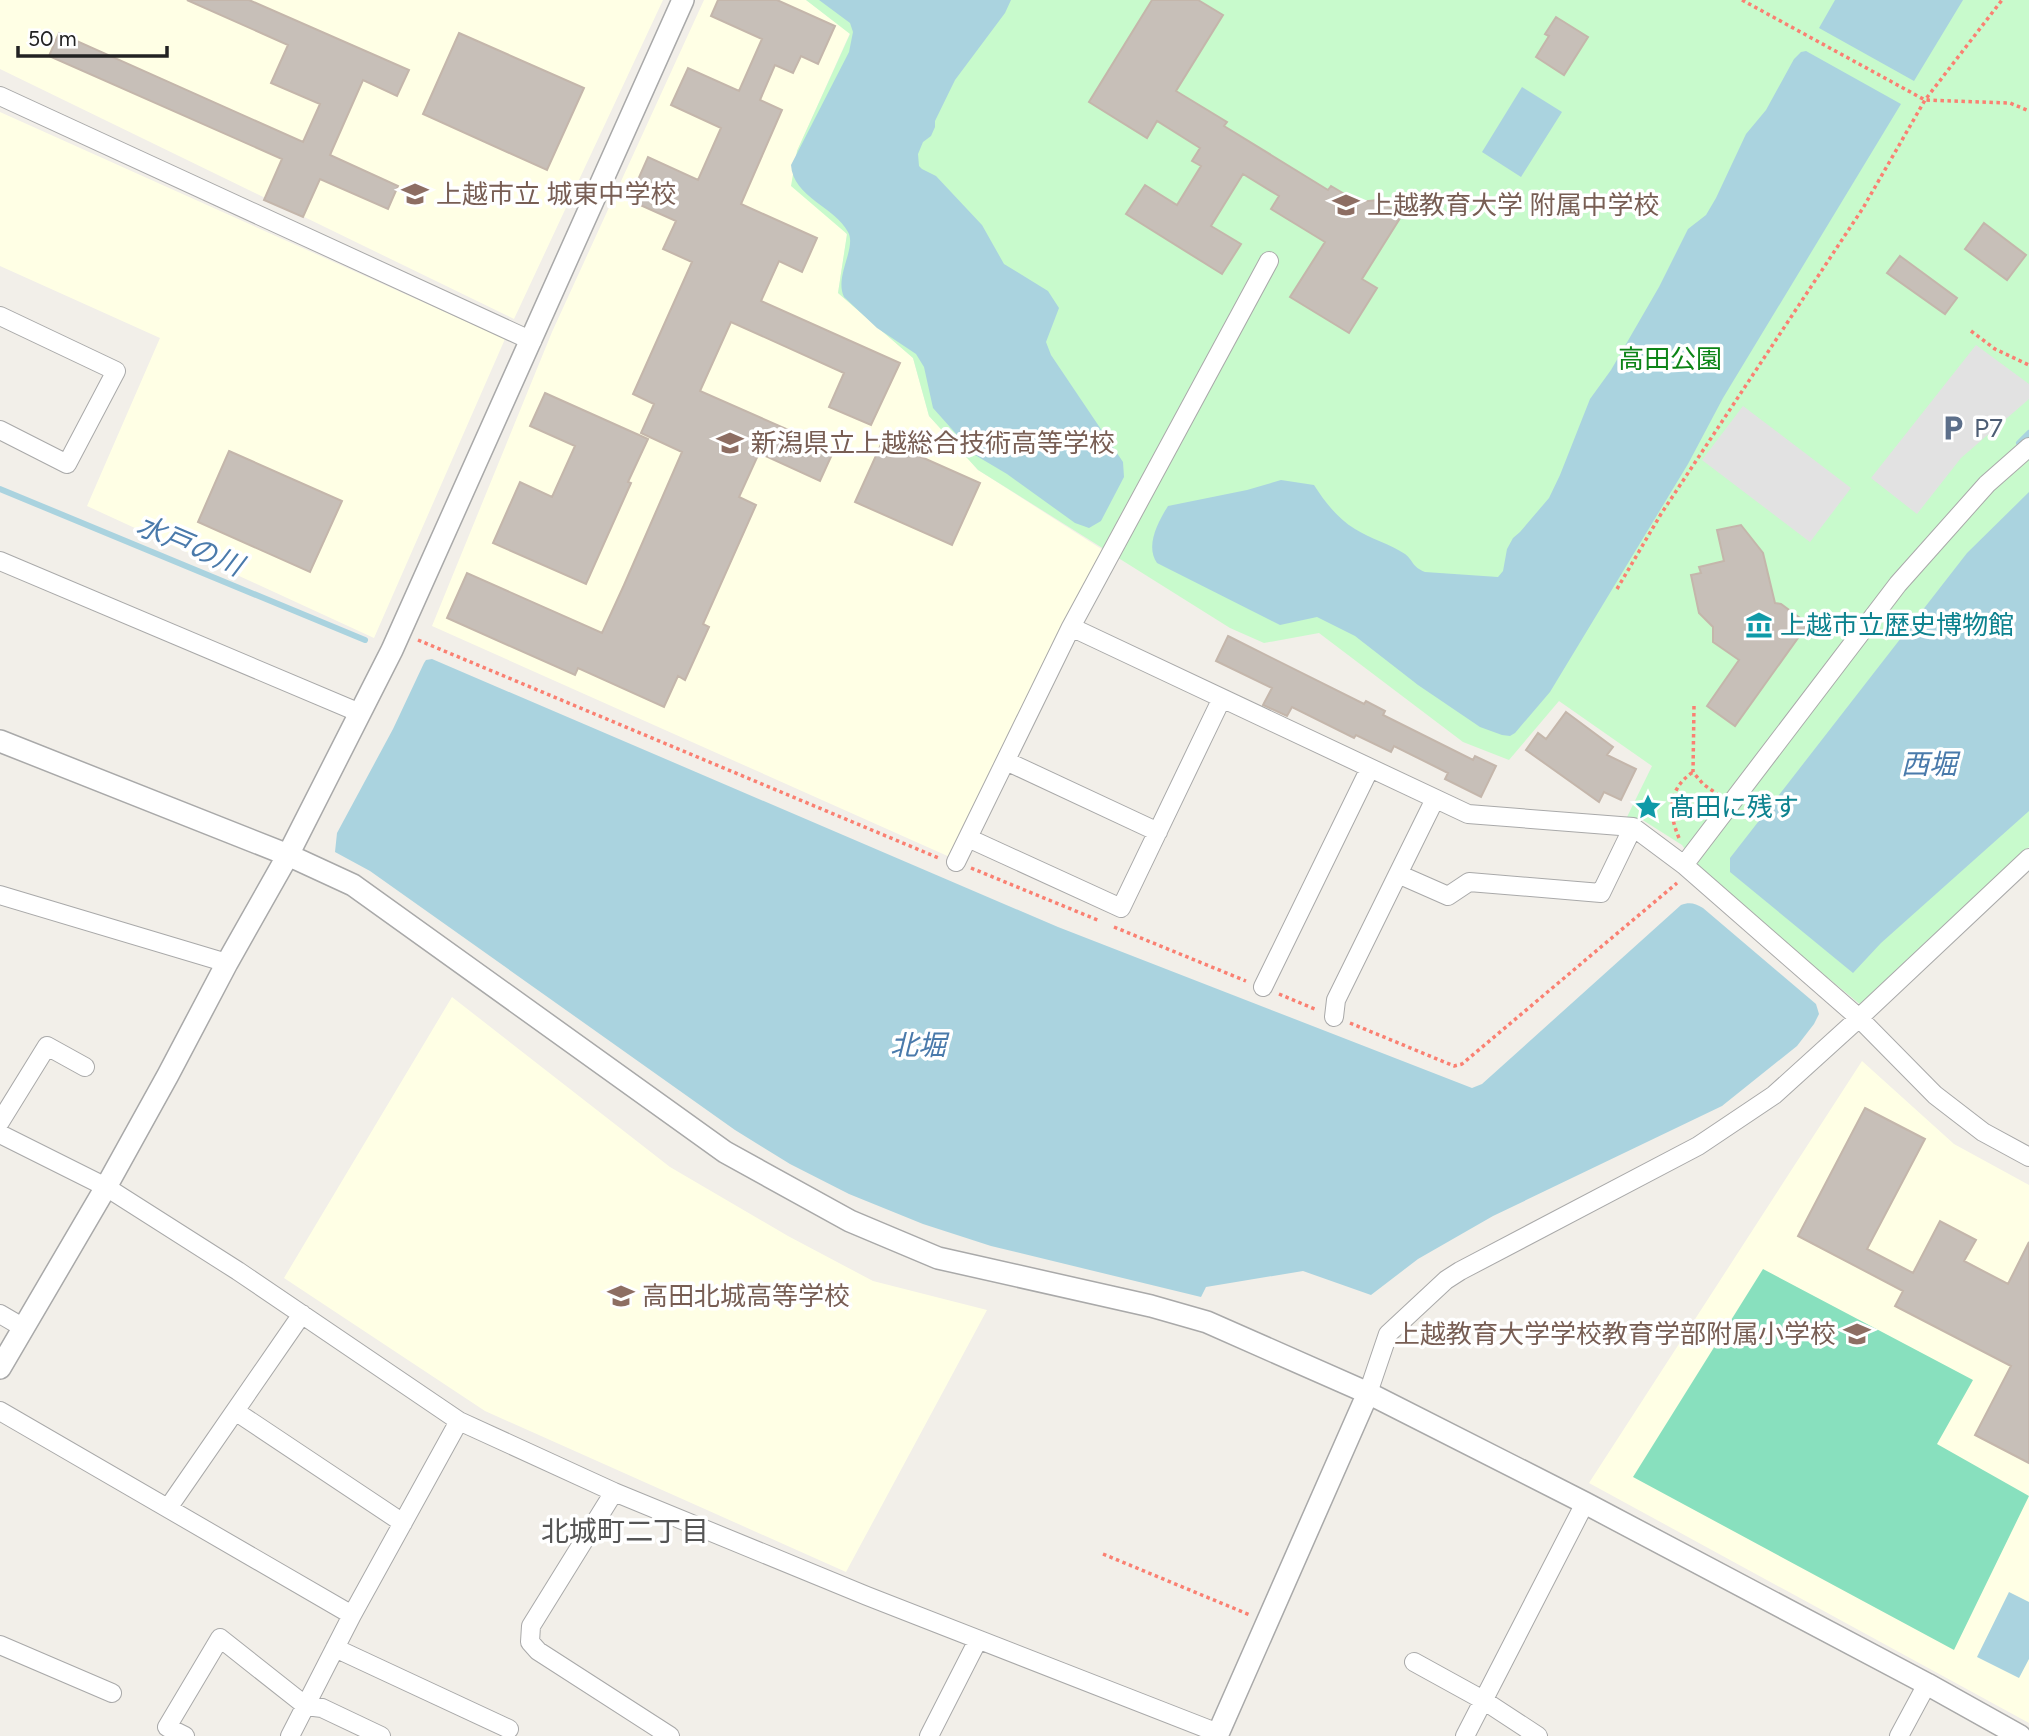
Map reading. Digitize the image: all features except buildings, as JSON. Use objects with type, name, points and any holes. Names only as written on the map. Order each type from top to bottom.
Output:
[{"type":"street","points":[[0,1367],[106,1187],[168,1075],[288,855],[392,650],[683,0]]},
{"type":"street","points":[[0,96],[532,341]]},
{"type":"street","points":[[956,862],[1071,627],[1269,261]]},
{"type":"street","points":[[0,316],[116,371],[67,464],[0,430]]},
{"type":"street","points":[[1684,865],[1898,584],[1987,484],[2029,447]]},
{"type":"street","points":[[0,561],[360,713]]},
{"type":"street","points":[[1071,627],[1468,814],[1633,827],[1684,865],[1859,1018],[1935,1095],[1983,1132],[2029,1157]]},
{"type":"street","points":[[968,838],[1121,908],[1222,698]]},
{"type":"street","points":[[0,741],[288,855],[353,885],[725,1153],[850,1221],[938,1258],[1152,1306],[1207,1322],[1368,1393],[1585,1503],[2020,1736]]},
{"type":"street","points":[[1006,761],[1158,832]]},
{"type":"street","points":[[1262,988],[1370,768]]},
{"type":"street","points":[[1334,1017],[1336,1000],[1435,799]]},
{"type":"street","points":[[1398,874],[1448,896],[1469,882],[1601,893],[1633,827]]},
{"type":"street","points":[[0,1134],[106,1187],[238,1271],[459,1420],[614,1492],[1217,1735],[1368,1393],[1388,1334],[1446,1280],[1698,1146],[1774,1095],[2029,858]]},
{"type":"street","points":[[0,895],[227,963]]},
{"type":"street","points":[[0,1122],[47,1046],[85,1067]]},
{"type":"street","points":[[0,1314],[24,1328]]},
{"type":"street","points":[[168,1508],[302,1314]]},
{"type":"street","points":[[0,1410],[352,1615]]},
{"type":"street","points":[[235,1410],[403,1523]]},
{"type":"street","points":[[290,1736],[352,1615],[459,1420]]},
{"type":"street","points":[[614,1492],[531,1626],[530,1642],[538,1651],[670,1736]]},
{"type":"street","points":[[1465,1736],[1585,1503]]},
{"type":"street","points":[[185,1736],[167,1727],[220,1638],[306,1706],[322,1708],[381,1736]]},
{"type":"street","points":[[929,1736],[978,1640]]},
{"type":"street","points":[[0,1644],[112,1693]]},
{"type":"street","points":[[335,1648],[509,1729]]},
{"type":"street","points":[[1414,1662],[1483,1700],[1538,1736]]},
{"type":"street","points":[[1899,1736],[1927,1684]]},
{"type":"path","points":[[1742,0],[1925,100],[2010,103],[2029,111]]},
{"type":"path","points":[[1617,589],[1661,514],[1863,208],[1925,100],[2002,0]]},
{"type":"path","points":[[1971,331],[1995,349],[2029,365]]},
{"type":"path","points":[[416,639],[924,852],[956,862]]},
{"type":"path","points":[[1694,706],[1693,772],[1703,784],[1721,797]]},
{"type":"path","points":[[1682,844],[1670,808],[1682,780],[1693,772]]},
{"type":"path","points":[[1103,1554],[1267,1622]]},
{"type":"shaded area","name":"上越市立 城東中学校","points":[[0,0],[663,0],[514,319],[0,69]]},
{"type":"shaded area","name":"新潟県立上越総合技術高等学校","points":[[704,0],[806,0],[850,33],[797,151],[847,235],[838,293],[913,358],[929,416],[978,470],[1103,550],[952,858],[432,626],[552,332]]},
{"type":"shaded area","points":[[0,112],[505,339],[374,638],[87,506],[160,338],[0,266]]},
{"type":"shaded area","name":"P7","points":[[1976,345],[2029,384],[2029,399],[1961,458],[1917,514],[1871,478]]},
{"type":"shaded area","points":[[1743,406],[1851,488],[1810,542],[1702,460]]},
{"type":"shaded area","name":"高田北城高等学校","points":[[452,997],[670,1167],[788,1236],[873,1281],[987,1310],[846,1572],[485,1411],[284,1278]]},
{"type":"shaded area","name":"上越教育大学学校教育学部附属小学校","points":[[1862,1061],[1954,1144],[2029,1185],[2029,1723],[1589,1483]]},
{"type":"green space","name":"高田公園","points":[[806,0],[2029,0],[2029,847],[1862,1006],[1706,877],[1682,845],[1641,819],[1627,817],[1652,766],[1559,701],[1509,760],[1463,742],[1319,633],[1264,643],[1230,628],[978,470],[929,416],[913,358],[838,293],[847,234],[791,186],[797,151],[850,34]]},
{"type":"green space","points":[[1763,1269],[1973,1380],[1937,1444],[2029,1496],[1954,1650],[1633,1477]]},
{"type":"water","points":[[819,0],[1011,0],[1005,13],[955,80],[935,121],[931,136],[923,142],[918,154],[919,166],[936,176],[982,225],[1004,264],[1048,291],[1059,308],[1046,342],[1051,355],[1123,462],[1124,477],[1101,521],[1089,528],[1075,523],[1007,474],[975,455],[933,408],[924,367],[916,354],[877,328],[844,297],[842,280],[850,246],[848,232],[834,215],[806,194],[793,176],[791,165],[849,52],[853,32],[850,23]]},
{"type":"water","points":[[1835,0],[1963,0],[1914,81],[1819,28]]},
{"type":"water","points":[[1806,51],[1901,104],[1723,398],[1688,464],[1550,692],[1515,733],[1510,736],[1502,735],[1480,727],[1418,685],[1355,636],[1317,617],[1280,625],[1157,563],[1152,549],[1153,542],[1168,506],[1247,490],[1281,480],[1314,485],[1332,509],[1349,525],[1405,554],[1417,568],[1425,572],[1498,577],[1503,571],[1507,549],[1513,538],[1549,498],[1590,399],[1611,370],[1659,287],[1688,229],[1706,215],[1746,134],[1766,110],[1794,59]]},
{"type":"water","points":[[1522,87],[1562,112],[1521,177],[1482,152]]},
{"type":"water","name":"西堀","points":[[2029,492],[2029,811],[1881,943],[1853,973],[1730,872],[1730,858],[1967,553]]},
{"type":"water","name":"北堀","points":[[432,659],[1058,927],[1472,1088],[1482,1084],[1684,904],[1703,908],[1816,1004],[1819,1014],[1797,1046],[1722,1106],[1493,1216],[1418,1259],[1371,1295],[1303,1271],[1206,1287],[1201,1297],[991,1246],[923,1224],[849,1194],[790,1164],[735,1130],[370,871],[335,852],[337,833],[393,729],[424,663]]},
{"type":"water","points":[[2009,1592],[2029,1602],[2029,1659],[2019,1678],[1977,1657]]},
{"type":"waterway","points":[[2019,443],[2029,433]]},
{"type":"waterway","name":"水戸の川","points":[[0,489],[365,640]]},
{"type":"place","name":"上越市立 城東中学校","points":[[415,194]]},
{"type":"place","name":"上越教育大学 附属中学校","points":[[1346,205]]},
{"type":"place","name":"P7","points":[[1953,428]]},
{"type":"place","name":"新潟県立上越総合技術高等学校","points":[[730,443]]},
{"type":"place","name":"上越市立歴史博物館","points":[[1759,625]]},
{"type":"place","name":"髙田に残す","points":[[1648,807]]},
{"type":"place","name":"高田北城高等学校","points":[[621,1296]]},
{"type":"place","name":"上越教育大学学校教育学部附属小学校","points":[[1857,1334]]},
{"type":"district","name":"北城町二丁目","points":[[625,1531]]}]
